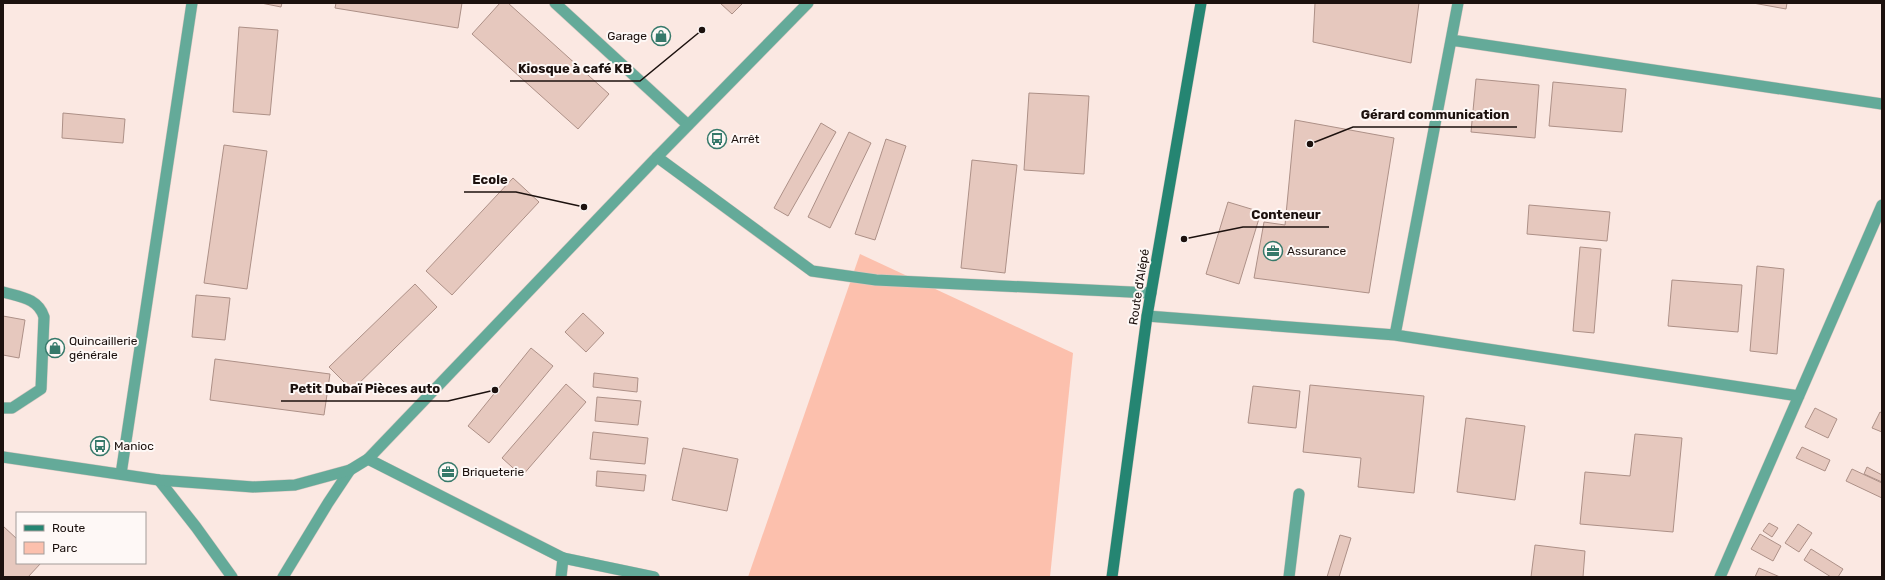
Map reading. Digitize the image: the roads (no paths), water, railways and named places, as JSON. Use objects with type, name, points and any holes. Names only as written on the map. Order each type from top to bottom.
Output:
[{"type":"main road","name":"Route d'Alépé","points":[[1112,577],[1147,316],[1201,3]]},
{"type":"street","points":[[121,474],[192,3]]},
{"type":"street","points":[[555,3],[688,125]]},
{"type":"street","points":[[3,457],[159,480],[253,487],[295,485],[350,470],[368,459],[657,157],[808,3]]},
{"type":"street","points":[[1395,335],[1458,3]]},
{"type":"street","points":[[1451,40],[1882,104]]},
{"type":"street","points":[[657,157],[812,271],[876,280],[1151,293]]},
{"type":"street","points":[[1720,577],[1882,205]]},
{"type":"street","points":[[3,292],[32,300],[42,309],[44,317],[41,389],[12,408],[3,408]]},
{"type":"street","points":[[1147,316],[1395,335],[1799,396]]},
{"type":"street","points":[[368,459],[563,558],[654,577]]},
{"type":"street","points":[[283,577],[350,470]]},
{"type":"street","points":[[159,480],[196,527],[232,577]]},
{"type":"street","points":[[1288,577],[1299,494]]},
{"type":"street","points":[[561,577],[563,558]]},
{"type":"place","name":"Kiosque à café KB","points":[[702,30]]},
{"type":"place","name":"Garage","points":[[661,36]]},
{"type":"place","name":"Arrêt","points":[[717,139]]},
{"type":"place","name":"Gérard communication","points":[[1310,144]]},
{"type":"place","name":"Ecole","points":[[584,207]]},
{"type":"place","name":"Conteneur","points":[[1184,239]]},
{"type":"place","name":"Assurance","points":[[1273,251]]},
{"type":"place","name":"Quincaillerie générale","points":[[55,348]]},
{"type":"place","name":"Petit Dubaï Pièces auto","points":[[495,390]]},
{"type":"place","name":"Manioc","points":[[100,446]]},
{"type":"place","name":"Briqueterie","points":[[448,472]]}]
